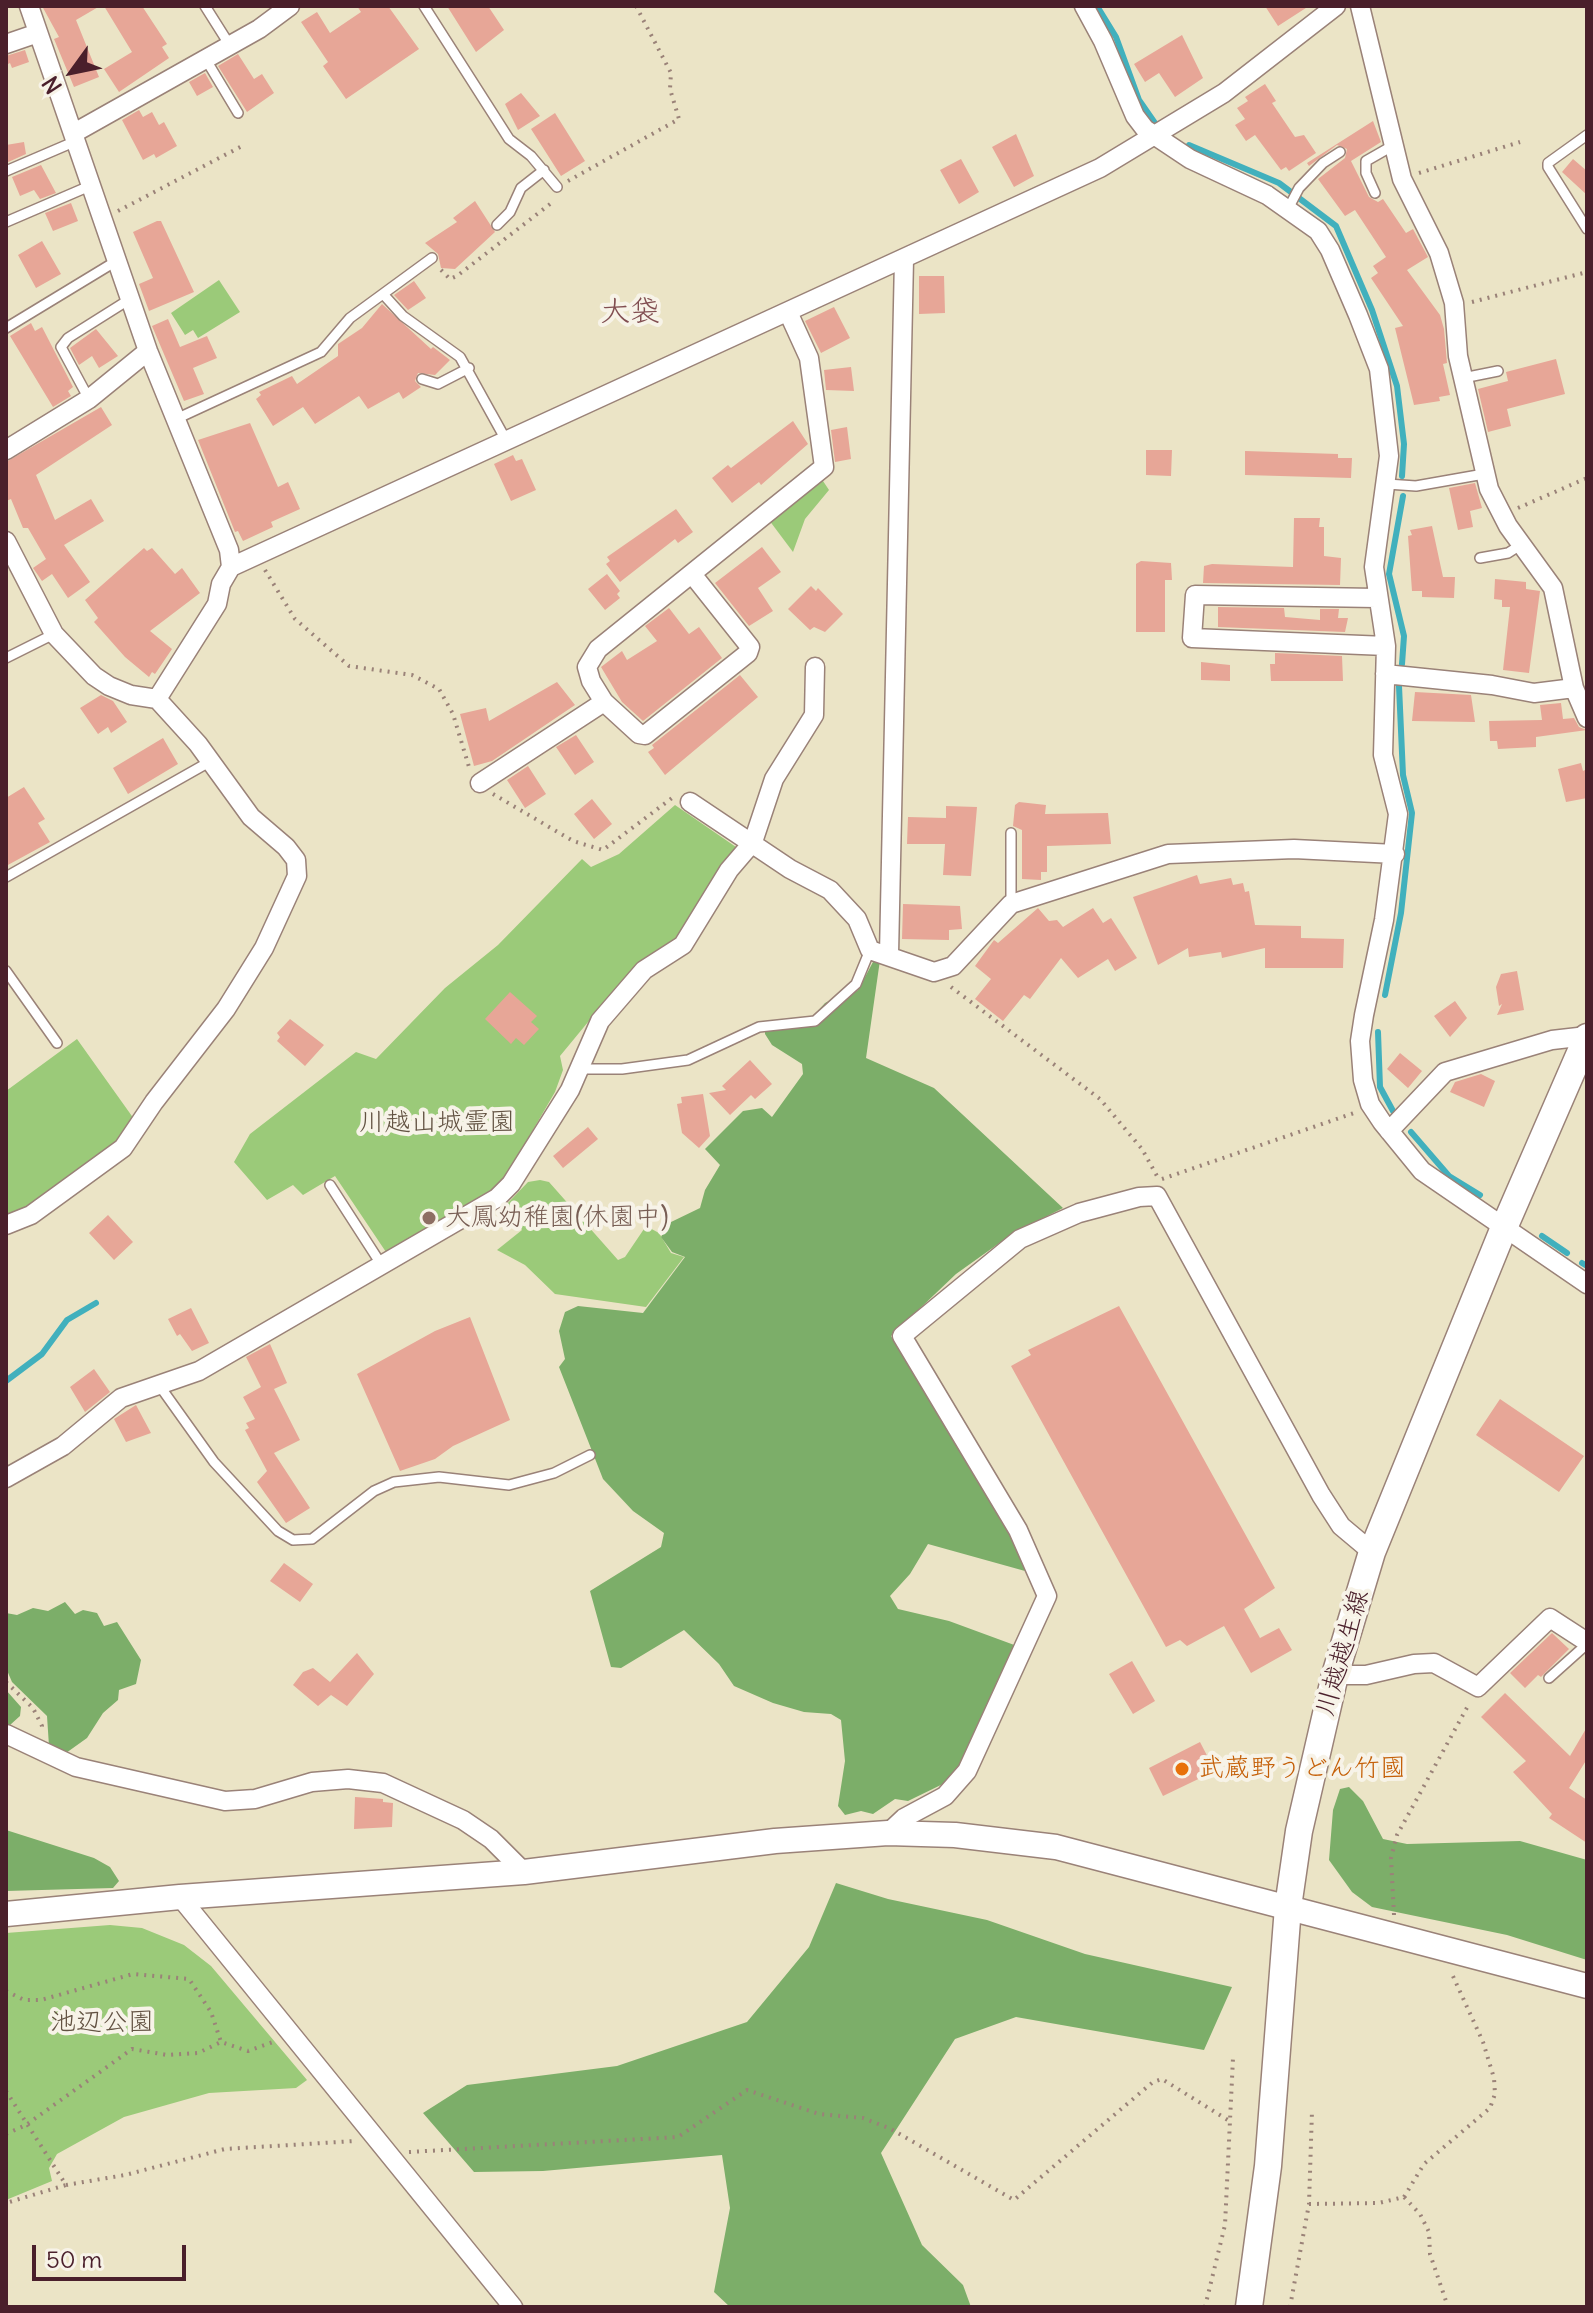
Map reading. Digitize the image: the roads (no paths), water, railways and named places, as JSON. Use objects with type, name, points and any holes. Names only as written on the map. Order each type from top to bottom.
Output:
[{"type":"main road","name":"川越越生線","points":[[1249,2307],[1268,2166],[1288,1907],[1299,1831],[1335,1675],[1372,1552],[1503,1230],[1587,1036]]},
{"type":"street","points":[[29,6],[148,351],[229,550],[231,567],[210,618],[157,699]]},
{"type":"street","points":[[75,137],[259,29],[290,6]]},
{"type":"street","points":[[1084,6],[1135,116],[1154,138],[1288,209],[1318,231],[1330,250],[1379,369],[1389,456],[1374,567],[1376,598],[1386,646],[1383,755],[1398,814],[1395,854],[1360,1041],[1363,1080],[1372,1108],[1422,1171],[1503,1230],[1587,1284]]},
{"type":"street","points":[[231,567],[1100,168],[1224,93],[1336,6]]},
{"type":"street","points":[[1360,6],[1402,179],[1439,253],[1454,303],[1463,378],[1484,474],[1504,519],[1553,588],[1587,718]]},
{"type":"street","points":[[6,44],[38,33]]},
{"type":"street","points":[[879,952],[904,259]]},
{"type":"street","points":[[692,574],[750,647],[748,653],[645,735],[639,734],[604,702],[591,681],[587,667],[598,649],[824,467],[809,358],[788,312]]},
{"type":"street","points":[[6,450],[89,399],[148,351]]},
{"type":"street","points":[[6,541],[54,634],[94,676],[109,686],[131,695],[157,699],[211,761],[251,817],[286,847],[296,860],[297,876],[264,948],[226,1009],[154,1102],[123,1148],[31,1215],[6,1225]]},
{"type":"street","points":[[1376,598],[1195,595],[1192,638],[1386,646]]},
{"type":"street","points":[[6,1478],[63,1446],[121,1398],[199,1371],[497,1198],[511,1184],[580,1069],[589,1039],[600,1021],[644,970],[683,945],[729,870],[753,842],[774,779],[814,715],[815,667]]},
{"type":"street","points":[[1385,674],[1492,685],[1534,693],[1580,686]]},
{"type":"street","points":[[480,783],[604,702]]},
{"type":"street","points":[[690,802],[790,869],[830,890],[846,903],[879,952],[934,972],[953,966],[1011,904],[1178,852],[1294,849],[1395,854]]},
{"type":"street","points":[[1389,1131],[1445,1072],[1552,1040],[1587,1036]]},
{"type":"street","points":[[888,1833],[904,1818],[945,1796],[967,1771],[1047,1596],[1018,1530],[902,1336],[1020,1239],[1079,1213],[1139,1197],[1157,1196],[1321,1495],[1341,1526],[1372,1552]]},
{"type":"street","points":[[1335,1675],[1366,1675],[1414,1664],[1434,1663],[1478,1687],[1550,1618],[1557,1619],[1587,1643]]},
{"type":"street","points":[[6,1734],[76,1767],[225,1801],[255,1799],[312,1782],[348,1779],[383,1783],[463,1820],[491,1839],[524,1872]]},
{"type":"street","points":[[6,1914],[180,1897],[524,1872],[775,1841],[888,1833],[955,1835],[1056,1847],[1587,1986]]},
{"type":"street","points":[[180,1897],[513,2307]]},
{"type":"lane","points":[[205,6],[229,44]]},
{"type":"lane","points":[[424,6],[509,139],[544,170],[558,190]]},
{"type":"lane","points":[[205,58],[238,113]]},
{"type":"lane","points":[[1587,135],[1548,163],[1548,167],[1587,229]]},
{"type":"lane","points":[[6,171],[75,137]]},
{"type":"lane","points":[[1375,193],[1366,173],[1366,161],[1394,145]]},
{"type":"lane","points":[[1288,209],[1299,188],[1323,163],[1340,152]]},
{"type":"lane","points":[[497,225],[510,212],[521,188],[544,170]]},
{"type":"lane","points":[[6,222],[92,185]]},
{"type":"lane","points":[[176,419],[321,352],[350,318],[432,258]]},
{"type":"lane","points":[[6,328],[118,260]]},
{"type":"lane","points":[[383,294],[403,316],[460,357],[469,368],[506,440]]},
{"type":"lane","points":[[89,399],[61,347],[68,338],[131,299]]},
{"type":"lane","points":[[422,379],[438,384],[469,368]]},
{"type":"lane","points":[[1463,378],[1498,371]]},
{"type":"lane","points":[[1387,484],[1416,486],[1484,474]]},
{"type":"lane","points":[[1480,558],[1508,553],[1522,543]]},
{"type":"lane","points":[[6,658],[54,634]]},
{"type":"lane","points":[[6,877],[211,761]]},
{"type":"lane","points":[[1011,833],[1011,904]]},
{"type":"lane","points":[[580,1069],[622,1069],[688,1060],[759,1027],[815,1021],[856,984],[879,952]]},
{"type":"lane","points":[[6,971],[57,1043]]},
{"type":"lane","points":[[330,1185],[374,1247],[381,1264]]},
{"type":"lane","points":[[159,1385],[214,1462],[278,1531],[293,1540],[312,1539],[374,1491],[394,1482],[425,1477],[518,1484],[554,1473],[590,1455]]},
{"type":"lane","points":[[1549,1678],[1587,1643]]},
{"type":"waterway","points":[[1097,6],[1116,37],[1139,100],[1157,126]]},
{"type":"waterway","points":[[1189,145],[1279,183],[1336,226],[1372,310],[1397,386],[1404,444],[1402,476]]},
{"type":"waterway","points":[[1402,664],[1404,636],[1389,574],[1403,496]]},
{"type":"waterway","points":[[1385,995],[1401,913],[1412,813],[1403,775],[1399,686]]},
{"type":"waterway","points":[[1378,1032],[1380,1087],[1393,1111]]},
{"type":"waterway","points":[[1411,1132],[1449,1176],[1480,1195]]},
{"type":"waterway","points":[[1542,1236],[1567,1253]]},
{"type":"waterway","points":[[1582,1263],[1587,1266]]},
{"type":"waterway","points":[[6,1381],[42,1354],[67,1320],[96,1303]]},
{"type":"place","name":"大鳳幼稚園(休園中)","points":[[429,1218]]},
{"type":"place","name":"武蔵野うどん竹國","points":[[1182,1769]]},
{"type":"district","name":"大袋","points":[[630,312]]},
{"type":"park label","name":"川越山城霊園","points":[[437,1123]]},
{"type":"park label","name":"池辺公園","points":[[102,2023]]}]
